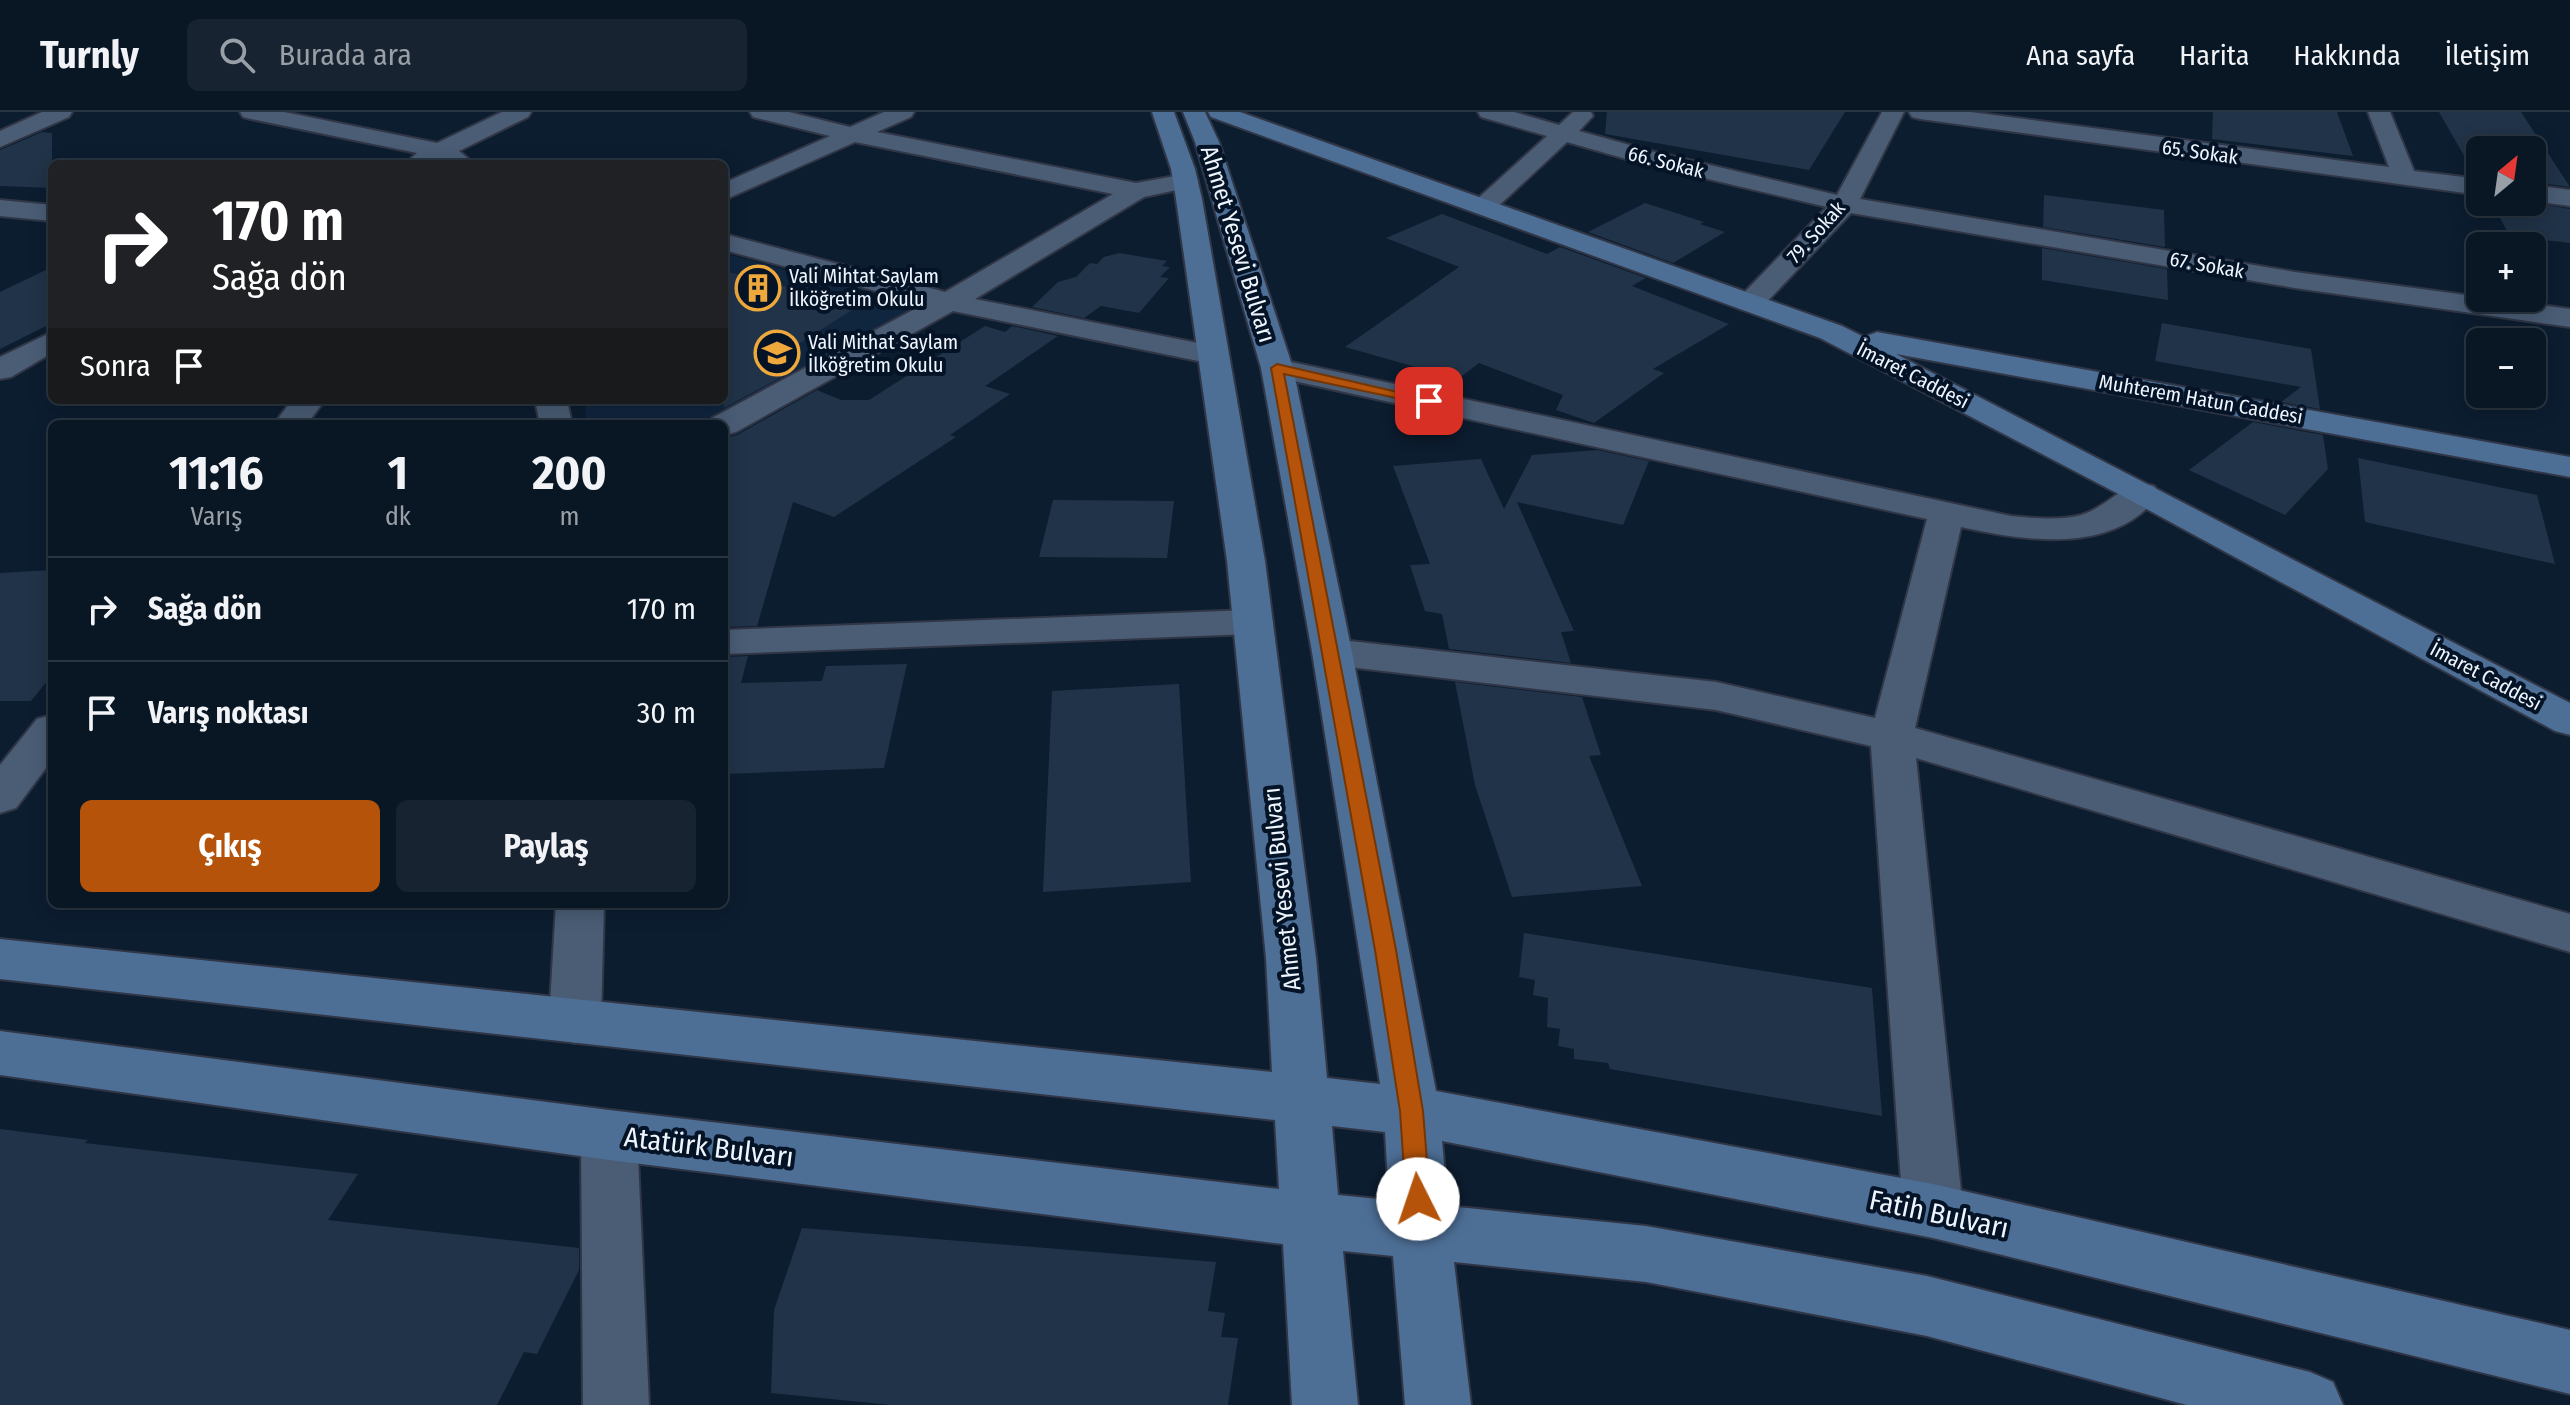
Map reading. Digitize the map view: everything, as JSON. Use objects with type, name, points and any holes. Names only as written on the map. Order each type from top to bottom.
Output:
[{"type":"main road","name":"Ahmet Yesevi Bulvarı","points":[[1163,112],[1186,181],[1246,561],[1250,622],[1291,958],[1325,1405]]},
{"type":"main road","name":"Ahmet Yesevi Bulvarı","points":[[1222,113],[1207,142],[1277,368],[1332,652],[1412,1111],[1438,1405]]},
{"type":"main road","name":"İmaret Caddesi","points":[[1222,113],[1831,332],[2570,721]]},
{"type":"main road","name":"Muhterem Hatun Caddesi","points":[[1831,332],[2570,467]]},
{"type":"main road","points":[[0,959],[1302,1100]]},
{"type":"main road","name":"Atatürk Bulvarı","points":[[0,1053],[609,1135],[1312,1220],[1420,1228]]},
{"type":"main road","name":"Fatih Bulvarı","points":[[1302,1100],[1412,1111],[1933,1211],[2570,1362]]},
{"type":"main road","points":[[1420,1228],[1646,1254],[1927,1306],[2310,1405]]},
{"type":"street","points":[[0,140],[61,112]]},
{"type":"street","points":[[251,112],[442,151],[457,160]]},
{"type":"street","points":[[421,160],[518,112]]},
{"type":"street","points":[[761,112],[851,134],[1136,191]]},
{"type":"street","points":[[728,190],[903,112]]},
{"type":"street","name":"66. Sokak","points":[[1489,112],[1649,158],[1845,204]]},
{"type":"street","points":[[1483,207],[1585,112]]},
{"type":"street","name":"79. Sokak","points":[[1750,303],[1845,204],[1893,112]]},
{"type":"street","name":"65. Sokak","points":[[1920,112],[2140,133],[2405,178],[2466,185]]},
{"type":"street","points":[[2379,112],[2405,178]]},
{"type":"street","points":[[728,423],[949,302],[1136,191],[1186,181]]},
{"type":"street","points":[[2546,195],[2570,198]]},
{"type":"street","name":"67. Sokak","points":[[1845,204],[2295,280],[2570,318]]},
{"type":"street","points":[[0,208],[48,213]]},
{"type":"street","points":[[728,243],[949,302],[1213,355]]},
{"type":"street","points":[[0,370],[48,343]]},
{"type":"street","points":[[1277,368],[2011,527],[2057,531],[2093,524],[2124,510],[2142,493]]},
{"type":"street","points":[[293,420],[306,404]]},
{"type":"street","points":[[1933,1211],[1892,736],[1946,514]]},
{"type":"street","points":[[728,642],[1250,622]]},
{"type":"street","points":[[1332,652],[1716,696],[1892,736],[2570,933]]},
{"type":"street","points":[[2514,691],[2570,705]]},
{"type":"street","points":[[0,797],[48,734]]},
{"type":"street","points":[[575,1021],[580,908]]},
{"type":"street","points":[[609,1135],[616,1405]]},
{"type":"shaded area","name":"Vali Mithat Saylam İlköğretim Okulu","points":[[728,254],[916,306],[708,420],[586,420],[585,404],[728,404]]},
{"type":"building","points":[[1607,112],[1845,112],[1809,170],[1605,134]]},
{"type":"building","points":[[2213,112],[2337,112],[2353,156],[2212,139]]},
{"type":"building","points":[[2439,112],[2521,112],[2537,136],[2466,136],[2466,159]]},
{"type":"building","points":[[42,132],[52,133],[48,188],[0,186],[0,150]]},
{"type":"building","points":[[2546,150],[2570,187],[2546,184]]},
{"type":"building","points":[[2044,195],[2164,210],[2165,247],[2043,227]]},
{"type":"building","points":[[1645,203],[1725,232],[1673,263],[1588,232]]},
{"type":"building","points":[[2546,205],[2570,209],[2570,243],[2546,240],[2546,232],[2508,232],[2499,216],[2546,216]]},
{"type":"building","points":[[1442,214],[1547,254],[1560,247],[1646,278],[1632,286],[1729,324],[1653,369],[1664,373],[1594,423],[1556,410],[1563,395],[1479,363],[1458,379],[1345,347],[1459,267],[1386,238]]},
{"type":"building","points":[[2042,248],[2167,269],[2168,300],[2042,280]]},
{"type":"building","points":[[1119,253],[1167,261],[1162,266],[1170,267],[1160,277],[1169,278],[1139,313],[1101,306],[1084,318],[1032,307],[1058,282],[1076,277],[1090,263],[1097,264],[1104,257]]},
{"type":"building","points":[[48,269],[48,325],[0,349],[0,292]]},
{"type":"building","points":[[728,272],[860,305],[762,367],[783,376],[724,408],[724,404],[728,404]]},
{"type":"building","points":[[2162,323],[2311,349],[2320,409],[2281,402],[2301,387],[2155,361]]},
{"type":"building","points":[[985,326],[1005,332],[1012,326],[1058,336],[985,386],[1010,394],[950,435],[956,437],[834,517],[793,502],[757,626],[728,627],[728,437],[817,390],[841,400],[869,400]]},
{"type":"building","points":[[2253,422],[2323,435],[2328,469],[2285,515],[2189,470]]},
{"type":"building","points":[[1597,450],[1649,461],[1623,525],[1517,502],[1574,631],[1561,632],[1571,663],[1449,649],[1442,614],[1425,611],[1410,565],[1430,564],[1393,466],[1481,459],[1504,509],[1532,455]]},
{"type":"building","points":[[2358,458],[2537,495],[2555,564],[2365,522]]},
{"type":"building","points":[[1053,500],[1174,501],[1167,558],[1039,557]]},
{"type":"building","points":[[48,570],[48,680],[31,701],[0,701],[0,573]]},
{"type":"building","points":[[748,656],[741,683],[822,681],[826,666],[907,664],[884,768],[728,774],[728,657]]},
{"type":"building","points":[[1455,682],[1582,697],[1601,755],[1589,756],[1642,886],[1512,897],[1475,785]]},
{"type":"building","points":[[1179,684],[1191,882],[1043,892],[1052,691]]},
{"type":"building","points":[[1524,933],[1872,988],[1882,1116],[1610,1069],[1608,1063],[1574,1059],[1574,1049],[1558,1046],[1560,1029],[1547,1027],[1548,998],[1533,995],[1535,980],[1519,977]]},
{"type":"building","points":[[0,1129],[88,1140],[85,1143],[358,1174],[328,1220],[579,1248],[579,1270],[537,1354],[524,1352],[497,1405],[0,1405]]},
{"type":"building","points":[[802,1228],[1216,1262],[1208,1311],[1225,1313],[1221,1337],[1238,1338],[1228,1405],[891,1405],[771,1393],[774,1310]]},
{"type":"place","name":"Vali Mihtat Saylam İlköğretim Okulu","points":[[758,288]]},
{"type":"place","name":"Vali Mithat Saylam İlköğretim Okulu","points":[[777,353]]},
{"type":"route","points":[[1418,1199],[1412,1111],[1386,950],[1277,368],[1429,401]]}]
